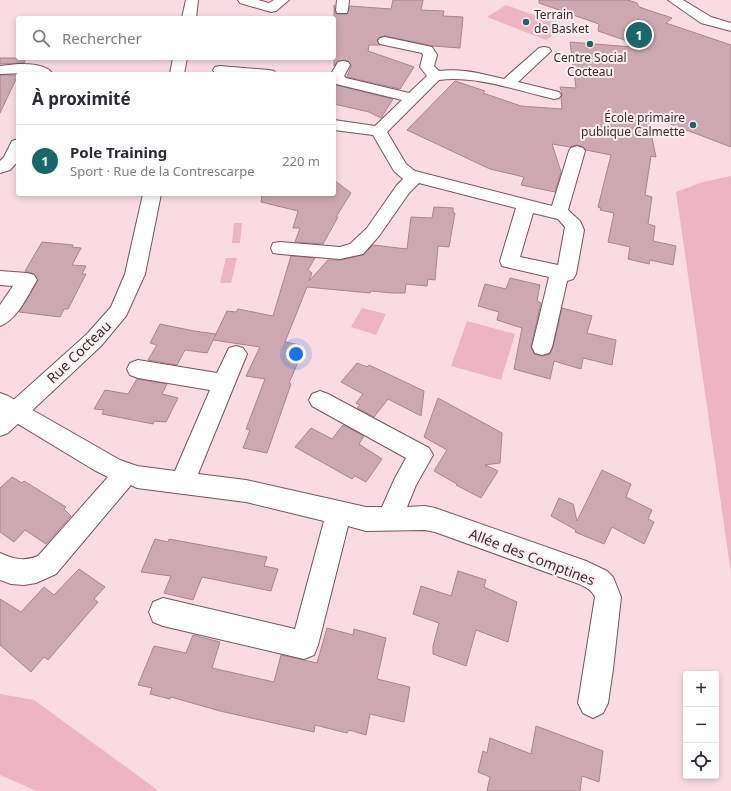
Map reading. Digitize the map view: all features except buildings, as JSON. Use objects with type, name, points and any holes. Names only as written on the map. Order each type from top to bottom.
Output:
[{"type":"street","points":[[189,16],[192,0]]},
{"type":"street","points":[[244,0],[271,8],[283,0]]},
{"type":"street","points":[[674,0],[706,20],[731,27]]},
{"type":"street","points":[[385,41],[427,50],[430,54],[427,66],[435,76]]},
{"type":"street","points":[[507,84],[544,50]]},
{"type":"street","points":[[177,72],[180,60]]},
{"type":"street","points":[[343,65],[337,76],[341,81],[412,98]]},
{"type":"street","points":[[0,70],[40,67]]},
{"type":"street","points":[[220,70],[244,72]]},
{"type":"street","points":[[379,131],[435,76],[451,74],[469,75],[554,95]]},
{"type":"street","points":[[336,125],[379,131]]},
{"type":"street","points":[[379,131],[400,167],[409,175],[526,206],[559,212],[570,220],[574,225],[575,230],[566,274],[509,261],[526,206]]},
{"type":"street","points":[[0,168],[8,164],[16,149]]},
{"type":"street","points":[[559,212],[577,151]]},
{"type":"street","points":[[280,248],[340,253],[356,249],[373,232],[402,188],[415,177]]},
{"type":"street","name":"Rue Cocteau","points":[[5,413],[104,330],[119,311],[135,274],[152,196]]},
{"type":"street","points":[[542,347],[559,273]]},
{"type":"street","points":[[0,278],[27,280],[9,308],[0,318]]},
{"type":"street","points":[[182,483],[236,354]]},
{"type":"street","points":[[138,369],[224,383]]},
{"type":"street","points":[[320,400],[421,455],[408,474],[391,519]]},
{"type":"street","name":"Allée des Comptines","points":[[5,413],[102,464],[126,474],[137,477],[246,491],[366,519],[425,518],[435,520],[586,574],[598,580],[604,586],[608,598],[599,669],[592,703]]},
{"type":"street","points":[[0,566],[9,570],[26,573],[38,570],[47,565],[126,474]]},
{"type":"street","points":[[163,612],[304,645],[339,513]]},
{"type":"shaded area","name":"Terrain de Basket","points":[[506,5],[565,26],[546,40],[487,17]]},
{"type":"shaded area","points":[[731,176],[731,573],[676,192],[703,182]]},
{"type":"shaded area","points":[[234,223],[242,223],[240,243],[232,243]]},
{"type":"shaded area","points":[[226,258],[237,258],[231,283],[220,283]]},
{"type":"shaded area","points":[[362,308],[386,314],[376,335],[351,327]]},
{"type":"shaded area","points":[[467,321],[515,334],[501,380],[451,366]]},
{"type":"shaded area","points":[[0,694],[34,700],[159,791],[37,791],[0,775]]},
{"type":"place","name":"Terrain de Basket","points":[[526,22]]},
{"type":"place","name":"Pole Training","points":[[639,35]]},
{"type":"place","name":"Centre Social Cocteau","points":[[590,44]]},
{"type":"place","name":"École primaire publique Calmette","points":[[693,125]]}]
